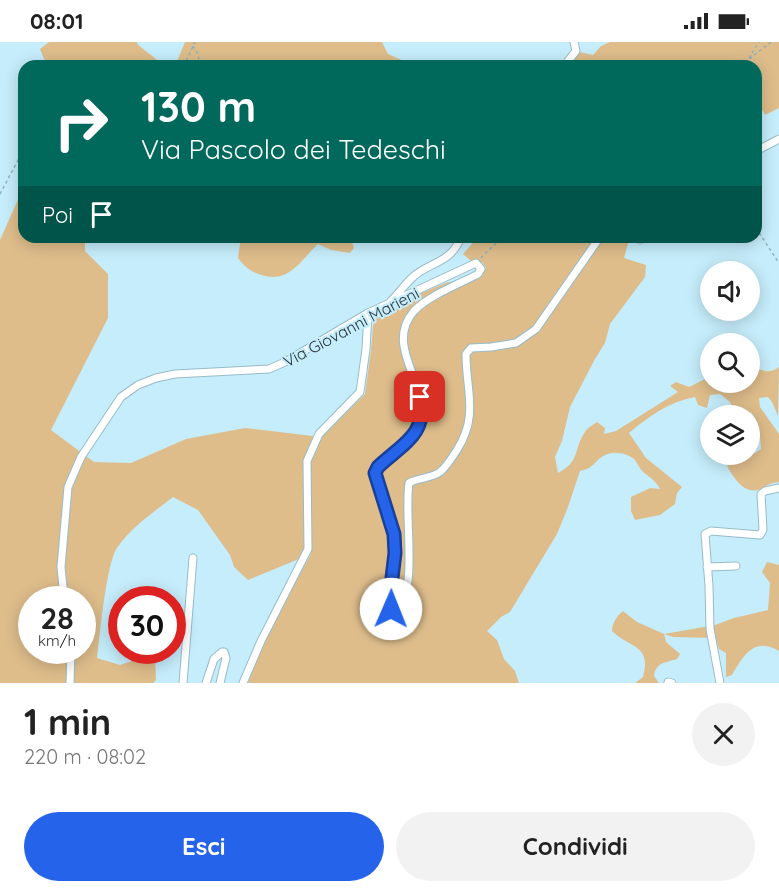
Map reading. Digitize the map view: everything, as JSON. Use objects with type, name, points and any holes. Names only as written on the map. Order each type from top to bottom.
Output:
[{"type":"street","points":[[569,60],[576,51],[574,42]]},
{"type":"street","points":[[762,148],[779,139]]},
{"type":"street","points":[[387,305],[414,276],[448,257],[459,243]]},
{"type":"street","points":[[476,263],[481,268],[478,274],[420,306],[410,317],[403,334],[404,349],[423,410],[417,432],[378,467],[375,473],[394,534],[395,553],[389,603],[391,609],[400,608],[406,594],[409,483],[415,479],[428,478],[449,463],[469,427],[471,399],[466,354],[471,348],[516,342],[536,329],[596,243]]},
{"type":"street","name":"Via Giovanni Marieni","points":[[63,586],[62,567],[68,487],[81,457],[121,397],[138,385],[175,374],[268,369],[285,362],[368,314],[476,263]]},
{"type":"street","points":[[243,683],[266,631],[308,549],[307,461],[319,434],[360,392],[368,314]]},
{"type":"street","points":[[720,683],[710,629],[705,533],[711,531],[760,535],[764,530],[761,494],[779,488]]},
{"type":"street","points":[[183,683],[193,558]]},
{"type":"street","points":[[707,567],[736,566]]},
{"type":"street","points":[[206,683],[214,659],[222,652],[226,658],[220,683]]},
{"type":"street","points":[[70,683],[71,664]]},
{"type":"path","points":[[187,60],[195,42]]},
{"type":"path","points":[[748,60],[759,42]]},
{"type":"path","points":[[748,60],[771,42]]},
{"type":"path","points":[[193,46],[199,60]]},
{"type":"path","points":[[0,194],[18,162]]},
{"type":"path","points":[[762,237],[779,263]]},
{"type":"path","points":[[476,263],[496,243]]},
{"type":"shaded area","points":[[49,42],[137,42],[157,60],[45,60],[40,49]]},
{"type":"shaded area","points":[[185,42],[382,42],[388,54],[402,60],[178,60]]},
{"type":"shaded area","points":[[610,42],[779,42],[779,108],[765,115],[762,110],[762,60],[574,60],[579,52],[593,55],[601,46]]},
{"type":"shaded area","points":[[18,200],[18,243],[85,243],[85,251],[108,274],[108,318],[51,430],[94,462],[131,463],[186,439],[245,428],[321,437],[365,394],[374,315],[400,306],[414,296],[448,282],[465,283],[482,274],[486,268],[482,262],[472,262],[463,254],[473,243],[628,243],[624,258],[646,265],[645,277],[610,324],[605,343],[570,407],[562,441],[555,457],[558,473],[570,464],[581,438],[589,428],[597,422],[605,428],[604,434],[616,431],[678,392],[670,386],[676,382],[689,387],[700,382],[700,393],[760,393],[760,370],[768,371],[779,367],[778,416],[768,397],[759,398],[760,405],[731,405],[720,394],[710,395],[708,405],[698,405],[695,397],[686,399],[660,410],[629,433],[646,458],[682,487],[677,493],[675,504],[660,515],[635,520],[631,511],[631,497],[650,488],[660,489],[632,458],[615,453],[608,454],[589,468],[580,471],[557,534],[510,612],[501,617],[487,631],[497,640],[504,659],[515,671],[519,683],[248,683],[267,634],[311,554],[248,580],[234,567],[230,555],[198,510],[173,497],[136,527],[123,540],[113,556],[97,658],[108,661],[108,664],[155,664],[156,680],[153,683],[0,683],[0,240]]},
{"type":"shaded area","points":[[240,243],[352,243],[354,248],[350,253],[331,250],[318,244],[295,268],[282,276],[274,277],[253,272],[238,258]]},
{"type":"shaded area","points":[[760,407],[779,434],[779,482],[760,489],[749,490],[740,484],[727,466],[760,465]]},
{"type":"shaded area","points":[[767,562],[779,565],[779,651],[770,647],[756,647],[745,655],[732,675],[726,677],[726,653],[719,649],[716,638],[673,637],[664,634],[715,625],[768,610],[770,583],[762,572]]},
{"type":"shaded area","points":[[623,611],[637,622],[664,634],[666,642],[680,654],[677,659],[657,668],[654,676],[659,683],[635,683],[643,677],[644,658],[642,652],[612,631],[615,620]]},
{"type":"route","points":[[391,609],[389,603],[395,553],[394,534],[375,473],[387,458],[417,432],[423,410],[420,397]]}]
